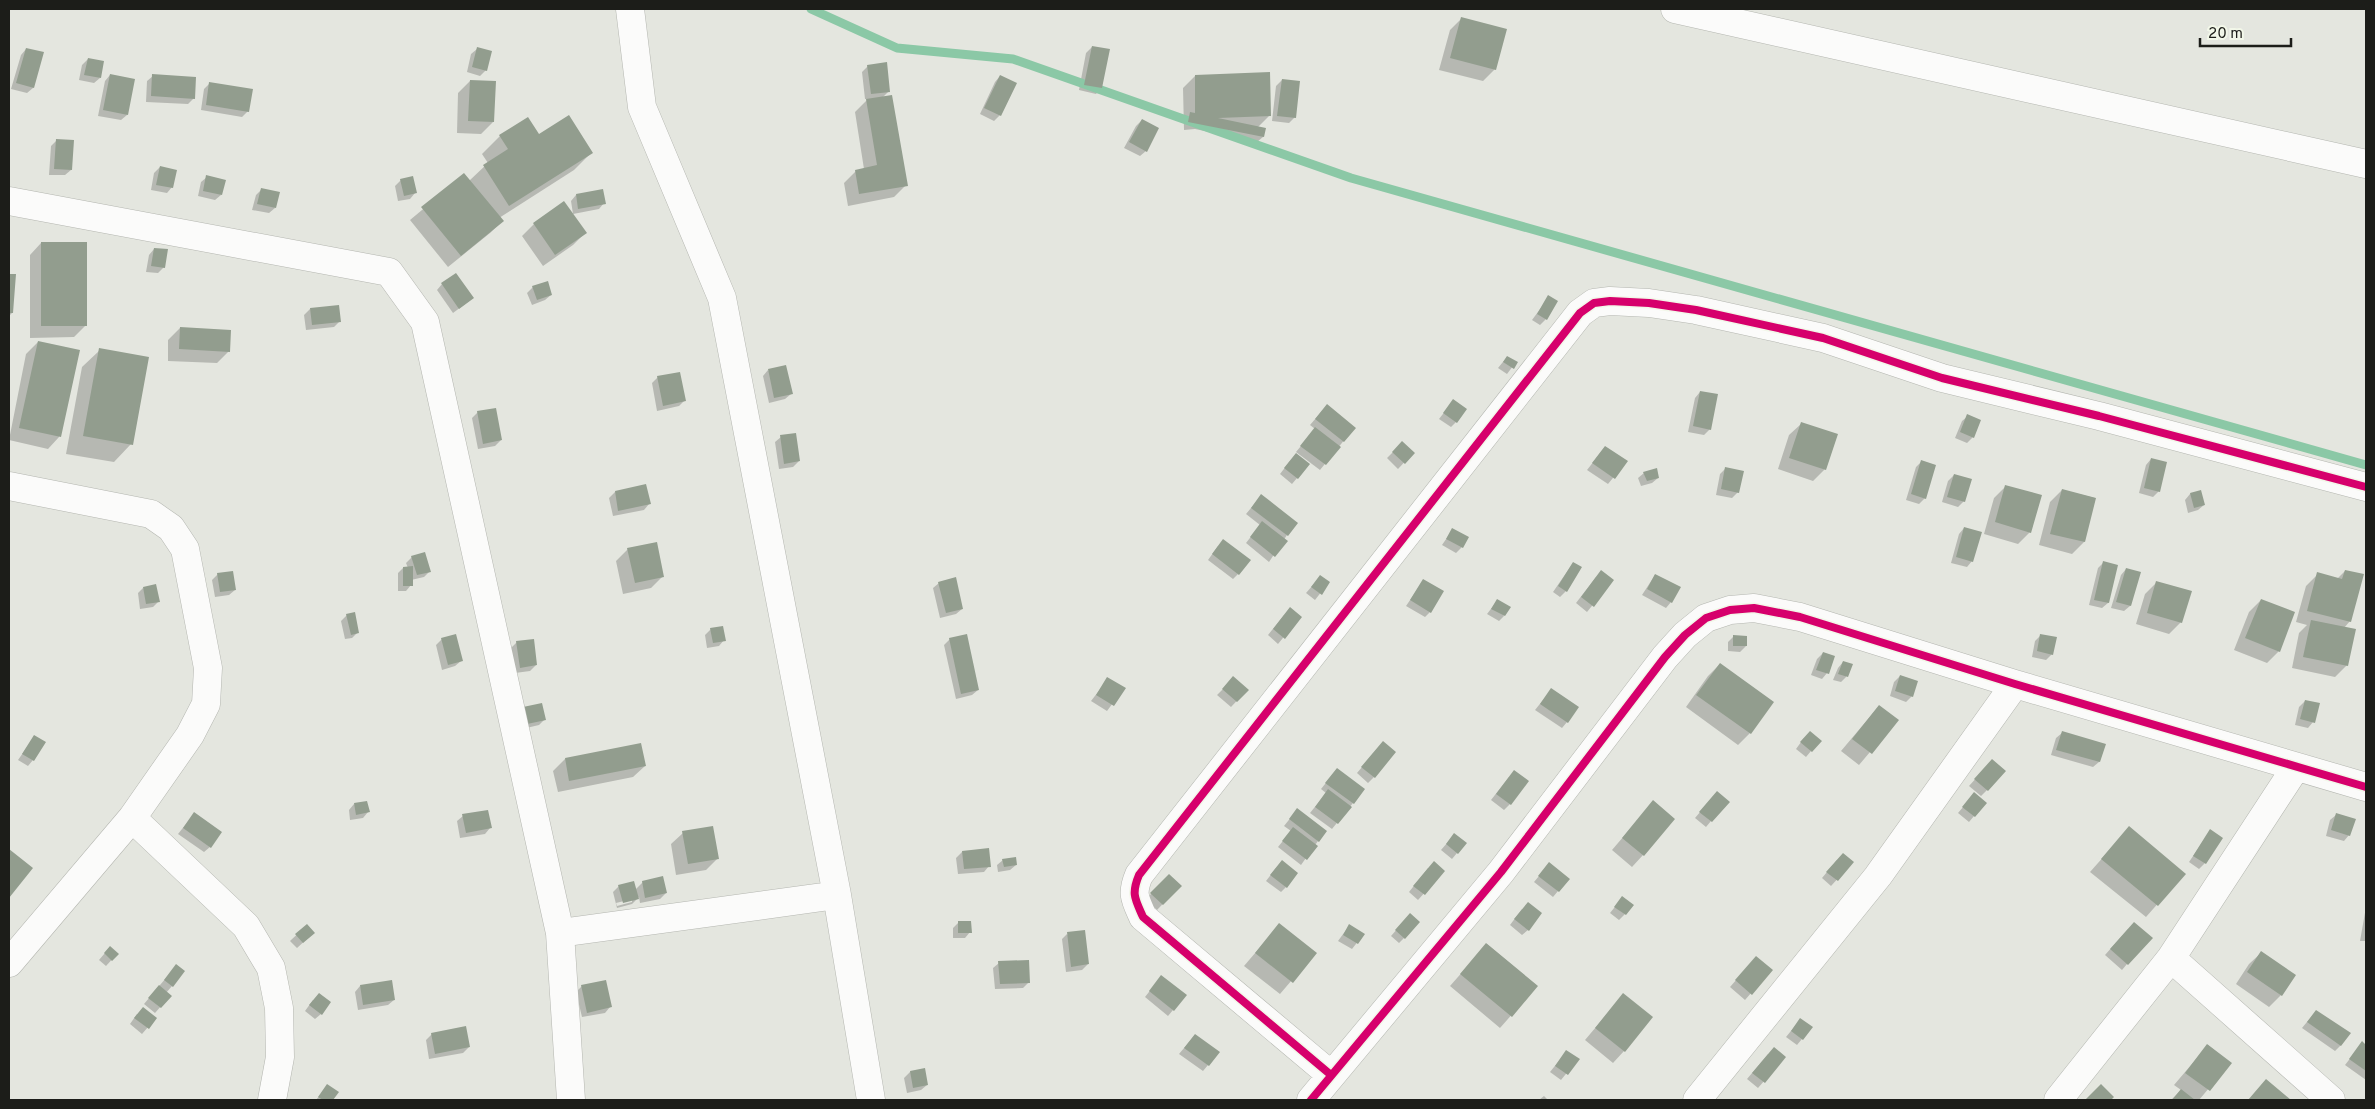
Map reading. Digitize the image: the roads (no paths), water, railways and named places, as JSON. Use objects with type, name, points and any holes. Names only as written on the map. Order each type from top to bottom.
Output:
[{"type":"street","points":[[630,9],[642,107],[722,298],[837,895],[871,1100]]},
{"type":"street","points":[[1676,9],[2366,164]]},
{"type":"street","points":[[9,201],[389,272],[425,322],[560,933],[571,1100]]},
{"type":"street","points":[[1331,1075],[1143,917],[1136,901],[1134,889],[1139,875],[1370,579],[1580,313],[1594,304],[1610,301],[1677,307],[1823,338],[1942,378],[2099,416],[2366,487]]},
{"type":"street","points":[[9,486],[151,514],[171,528],[185,549],[208,668],[206,704],[190,735],[132,818],[9,963]]},
{"type":"street","points":[[1311,1100],[1501,872],[1665,657],[1685,635],[1706,618],[1730,610],[1754,608],[1800,617],[2015,684],[2366,787]]},
{"type":"street","points":[[1697,1100],[1878,876],[2015,684]]},
{"type":"street","points":[[2058,1100],[2171,958],[2296,767]]},
{"type":"street","points":[[132,818],[246,926],[271,968],[279,1008],[280,1057],[272,1100]]},
{"type":"street","points":[[560,933],[837,895]]},
{"type":"street","points":[[2171,958],[2331,1100]]},
{"type":"waterway","points":[[811,9],[897,48],[1013,59],[1351,178],[2366,465]]}]
